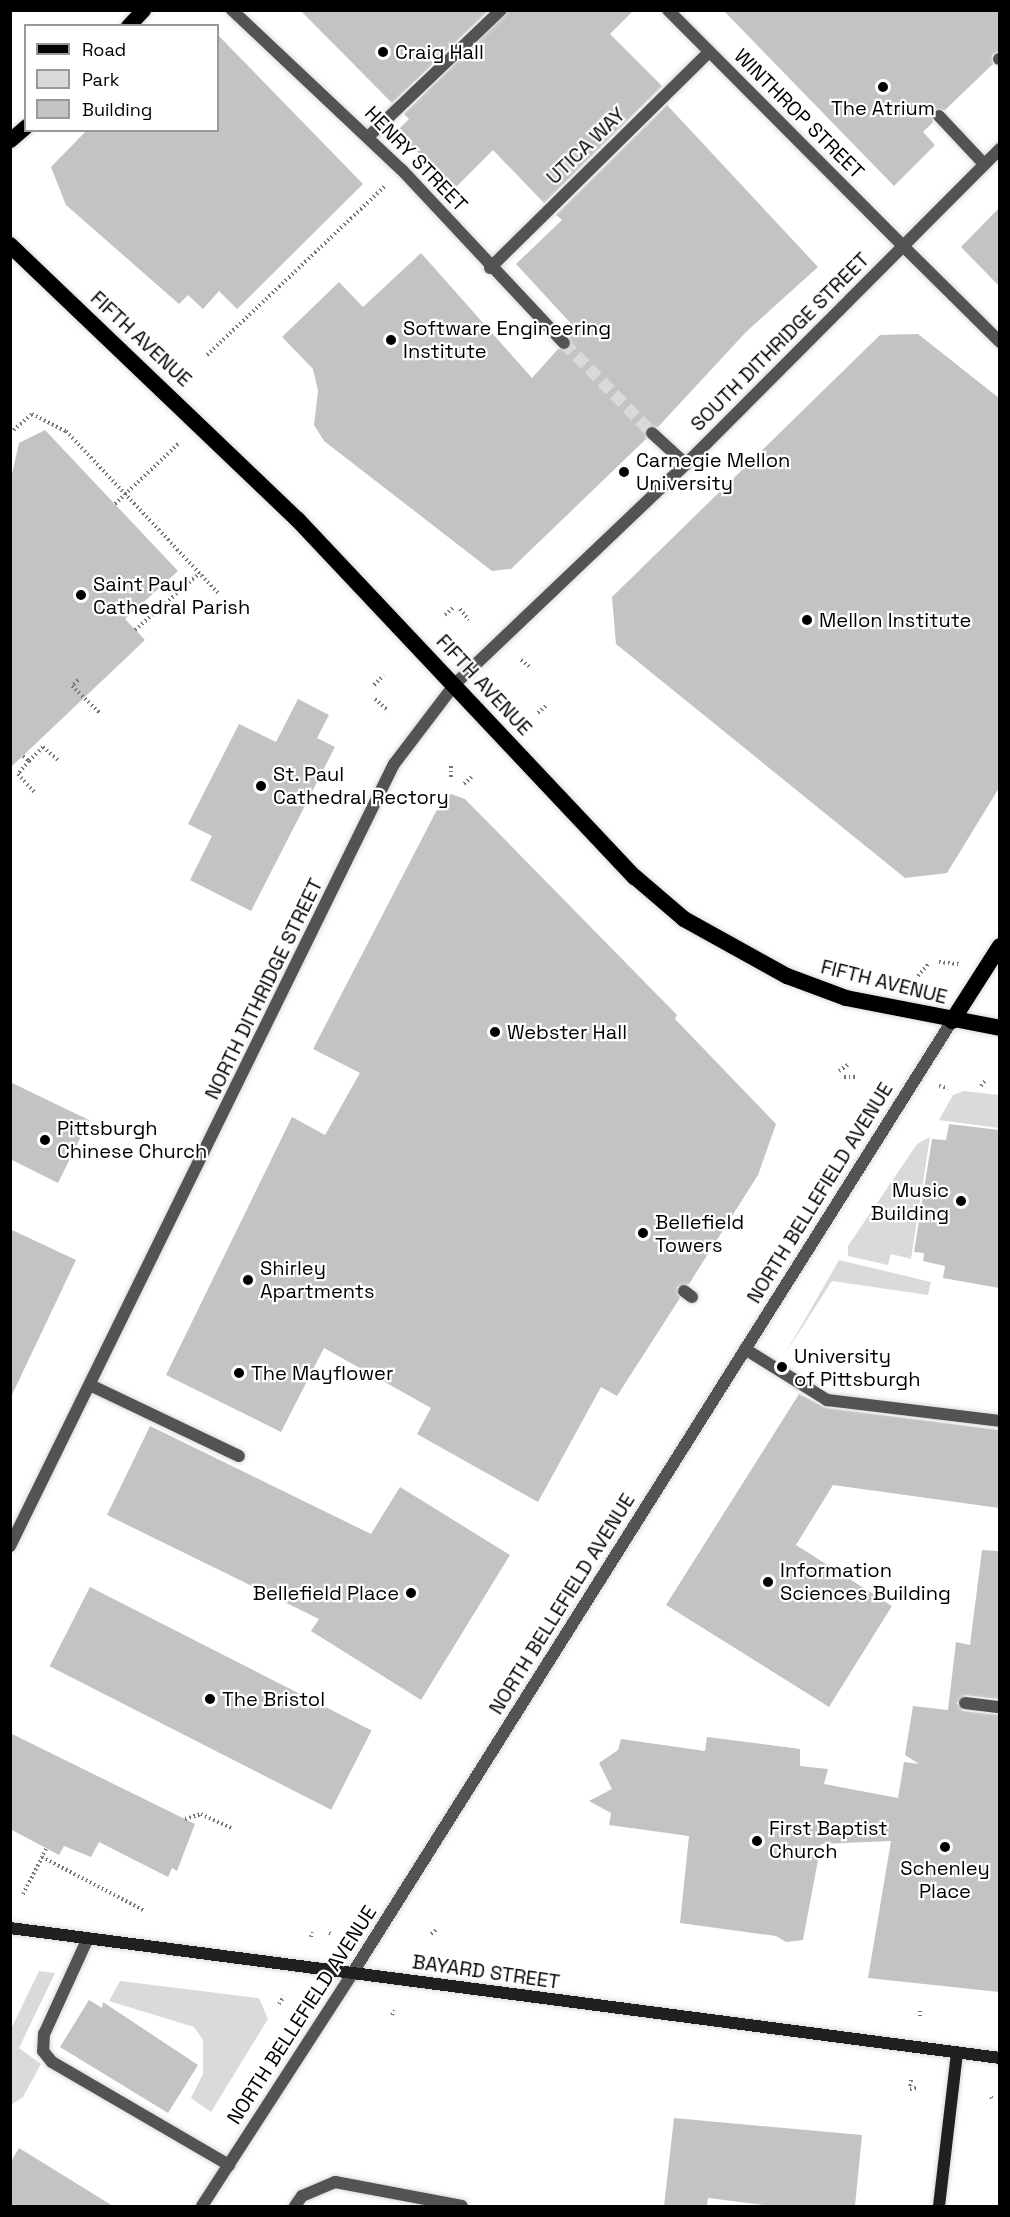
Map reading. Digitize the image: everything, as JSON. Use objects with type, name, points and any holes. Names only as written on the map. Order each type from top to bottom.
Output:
[{"type":"highway","name":"FIFTH AVENUE","points":[[10,245],[200,424],[455,684],[635,877],[684,919],[797,980],[846,998],[951,1021],[999,1028]]},
{"type":"highway","points":[[951,1021],[999,946]]},
{"type":"main road","points":[[130,24],[144,10]]},
{"type":"main road","points":[[10,140],[24,128]]},
{"type":"main road","name":"BAYARD STREET","points":[[10,1928],[999,2058]]},
{"type":"main road","points":[[939,2206],[957,2053]]},
{"type":"street","name":"HENRY STREET","points":[[232,10],[369,136],[490,268],[564,343]]},
{"type":"street","points":[[369,136],[501,10]]},
{"type":"street","name":"WINTHROP STREET","points":[[668,10],[999,342]]},
{"type":"street","name":"UTICA WAY","points":[[490,268],[709,52]]},
{"type":"street","points":[[939,116],[984,164]]},
{"type":"street","name":"SOUTH DITHRIDGE STREET","points":[[455,684],[686,464],[999,149]]},
{"type":"street","points":[[652,433],[686,464]]},
{"type":"street","name":"NORTH DITHRIDGE STREET","points":[[10,1546],[394,764],[455,684]]},
{"type":"street","name":"NORTH BELLEFIELD AVENUE","points":[[202,2206],[352,1974],[951,1021]]},
{"type":"street","points":[[745,1349],[827,1400],[999,1421]]},
{"type":"street","points":[[90,1385],[239,1456]]},
{"type":"street","points":[[965,1703],[999,1707]]},
{"type":"street","points":[[88,1938],[44,2034],[43,2050],[52,2062],[229,2165]]},
{"type":"street","points":[[295,2206],[302,2196],[335,2182],[462,2206]]},
{"type":"path","points":[[207,355],[402,170]]},
{"type":"path","points":[[10,433],[32,414],[66,430],[219,594]]},
{"type":"path","points":[[116,504],[200,424]]},
{"type":"path","points":[[135,630],[200,573]]},
{"type":"path","points":[[445,615],[455,606]]},
{"type":"path","points":[[460,609],[470,620]]},
{"type":"path","points":[[521,660],[530,667]]},
{"type":"path","points":[[374,685],[384,675]]},
{"type":"path","points":[[78,680],[72,687],[100,713]]},
{"type":"path","points":[[375,699],[389,711]]},
{"type":"path","points":[[538,713],[547,705]]},
{"type":"path","points":[[34,792],[18,774],[43,747],[59,761]]},
{"type":"path","points":[[23,756],[29,761]]},
{"type":"path","points":[[450,777],[451,766]]},
{"type":"path","points":[[464,784],[474,775]]},
{"type":"path","points":[[939,962],[960,964]]},
{"type":"path","points":[[918,976],[928,964]]},
{"type":"path","points":[[839,1071],[849,1064]]},
{"type":"path","points":[[844,1077],[855,1077]]},
{"type":"path","points":[[981,1086],[985,1081]]},
{"type":"path","points":[[938,1086],[948,1088]]},
{"type":"path","points":[[185,1819],[201,1814],[233,1829]]},
{"type":"path","points":[[23,1894],[46,1849]]},
{"type":"path","points":[[42,1857],[143,1910]]},
{"type":"path","points":[[431,1934],[438,1929]]},
{"type":"path","points":[[311,1937],[312,1932]]},
{"type":"path","points":[[279,2004],[284,1996]]},
{"type":"path","points":[[911,2080],[910,2089],[918,2088]]},
{"type":"green space","points":[[964,1091],[999,1095],[999,1128],[939,1120],[953,1095]]},
{"type":"green space","points":[[930,1137],[911,1259],[891,1254],[888,1265],[848,1256],[848,1246],[917,1144]]},
{"type":"green space","points":[[839,1260],[931,1282],[928,1295],[832,1281],[785,1354]]},
{"type":"green space","points":[[39,1971],[55,1973],[19,2048],[41,2064],[23,2097],[11,2105],[11,2029]]},
{"type":"green space","points":[[120,1981],[259,1998],[268,2019],[211,2112],[191,2098],[203,2074],[203,2040],[194,2027],[109,2001]]},
{"type":"building","name":"Craig Hall","points":[[300,10],[489,10],[392,103]]},
{"type":"building","points":[[509,10],[634,10],[610,34],[662,86],[544,203],[493,150],[454,189],[397,131],[409,119],[404,114]]},
{"type":"building","name":"The Atrium","points":[[723,10],[999,10],[999,51],[992,55],[993,64],[945,110],[933,110],[933,122],[923,132],[935,145],[894,186]]},
{"type":"building","points":[[219,36],[363,184],[237,309],[219,291],[203,309],[188,295],[179,304],[66,205],[51,167],[85,132],[219,132]]},
{"type":"building","name":"Software Engineering Institute","points":[[667,105],[818,267],[746,332],[658,427],[646,427],[646,439],[511,569],[492,571],[324,441],[314,425],[318,391],[313,369],[282,337],[339,282],[363,307],[421,253],[532,378],[558,349],[570,349],[569,337],[576,329],[516,264],[562,220],[556,215]]},
{"type":"building","points":[[999,208],[999,286],[961,247]]},
{"type":"building","name":"Mellon Institute","points":[[918,334],[999,398],[999,788],[947,873],[905,878],[616,644],[612,597],[880,335]]},
{"type":"building","name":"Saint Paul Cathedral Parish","points":[[45,430],[178,571],[125,619],[145,640],[10,768],[10,483],[19,443]]},
{"type":"building","name":"St. Paul Cathedral Rectory","points":[[298,699],[329,715],[317,738],[335,747],[251,911],[190,880],[212,836],[188,824],[239,724],[276,742]]},
{"type":"building","points":[[451,794],[465,799],[677,1015],[675,1019],[776,1124],[758,1175],[689,1284],[677,1287],[680,1298],[617,1396],[601,1387],[538,1502],[417,1434],[431,1408],[324,1348],[281,1432],[166,1375],[292,1117],[325,1135],[360,1073],[313,1049],[442,800]]},
{"type":"building","name":"Pittsburgh Chinese Church","points":[[10,1082],[89,1120],[58,1183],[10,1159]]},
{"type":"building","name":"Music Building","points":[[949,1124],[999,1130],[999,1288],[943,1278],[945,1266],[923,1261],[924,1253],[914,1252],[932,1139],[946,1140]]},
{"type":"building","points":[[10,1229],[76,1260],[10,1399]]},
{"type":"building","points":[[799,1394],[826,1408],[999,1430],[999,1508],[833,1485],[796,1545],[892,1606],[829,1707],[666,1605]]},
{"type":"building","points":[[150,1426],[371,1534],[400,1487],[510,1555],[421,1700],[311,1631],[319,1619],[107,1515]]},
{"type":"building","points":[[982,1550],[999,1551],[999,1699],[965,1695],[957,1703],[963,1711],[999,1715],[999,1992],[868,1978],[891,1841],[821,1844],[803,1940],[786,1942],[776,1936],[680,1923],[689,1836],[609,1825],[611,1813],[589,1801],[612,1789],[599,1763],[618,1750],[621,1739],[705,1751],[707,1737],[800,1749],[800,1766],[828,1769],[824,1784],[898,1798],[904,1762],[919,1764],[905,1755],[913,1706],[948,1710],[956,1642],[970,1645]]},
{"type":"building","name":"The Bristol","points":[[90,1587],[372,1730],[331,1810],[50,1666]]},
{"type":"building","points":[[10,1733],[195,1824],[177,1871],[172,1868],[168,1877],[99,1842],[91,1857],[64,1846],[59,1855],[10,1829]]},
{"type":"building","points":[[89,2000],[102,2008],[103,2002],[198,2065],[168,2113],[60,2047]]},
{"type":"building","points":[[674,2118],[862,2135],[855,2206],[771,2206],[708,2198],[707,2206],[664,2206]]},
{"type":"building","points":[[19,2148],[113,2206],[10,2206],[10,2163]]},
{"type":"tunnel","points":[[564,343],[652,433]]},
{"type":"place","name":"Craig Hall","points":[[383,52]]},
{"type":"place","name":"The Atrium","points":[[883,87]]},
{"type":"place","name":"Software Engineering Institute","points":[[391,340]]},
{"type":"place","name":"Carnegie Mellon University","points":[[624,472]]},
{"type":"place","name":"Saint Paul Cathedral Parish","points":[[81,595]]},
{"type":"place","name":"Mellon Institute","points":[[807,620]]},
{"type":"place","name":"St. Paul Cathedral Rectory","points":[[261,786]]},
{"type":"place","name":"Webster Hall","points":[[495,1032]]},
{"type":"place","name":"Pittsburgh Chinese Church","points":[[45,1140]]},
{"type":"place","name":"Music Building","points":[[961,1201]]},
{"type":"place","name":"Bellefield Towers","points":[[643,1233]]},
{"type":"place","name":"Shirley Apartments","points":[[248,1280]]},
{"type":"place","name":"University of Pittsburgh","points":[[782,1367]]},
{"type":"place","name":"The Mayflower","points":[[239,1373]]},
{"type":"place","name":"Information Sciences Building","points":[[768,1582]]},
{"type":"place","name":"Bellefield Place","points":[[411,1593]]},
{"type":"place","name":"The Bristol","points":[[210,1699]]},
{"type":"place","name":"First Baptist Church","points":[[757,1841]]},
{"type":"place","name":"Schenley Place","points":[[945,1847]]}]
